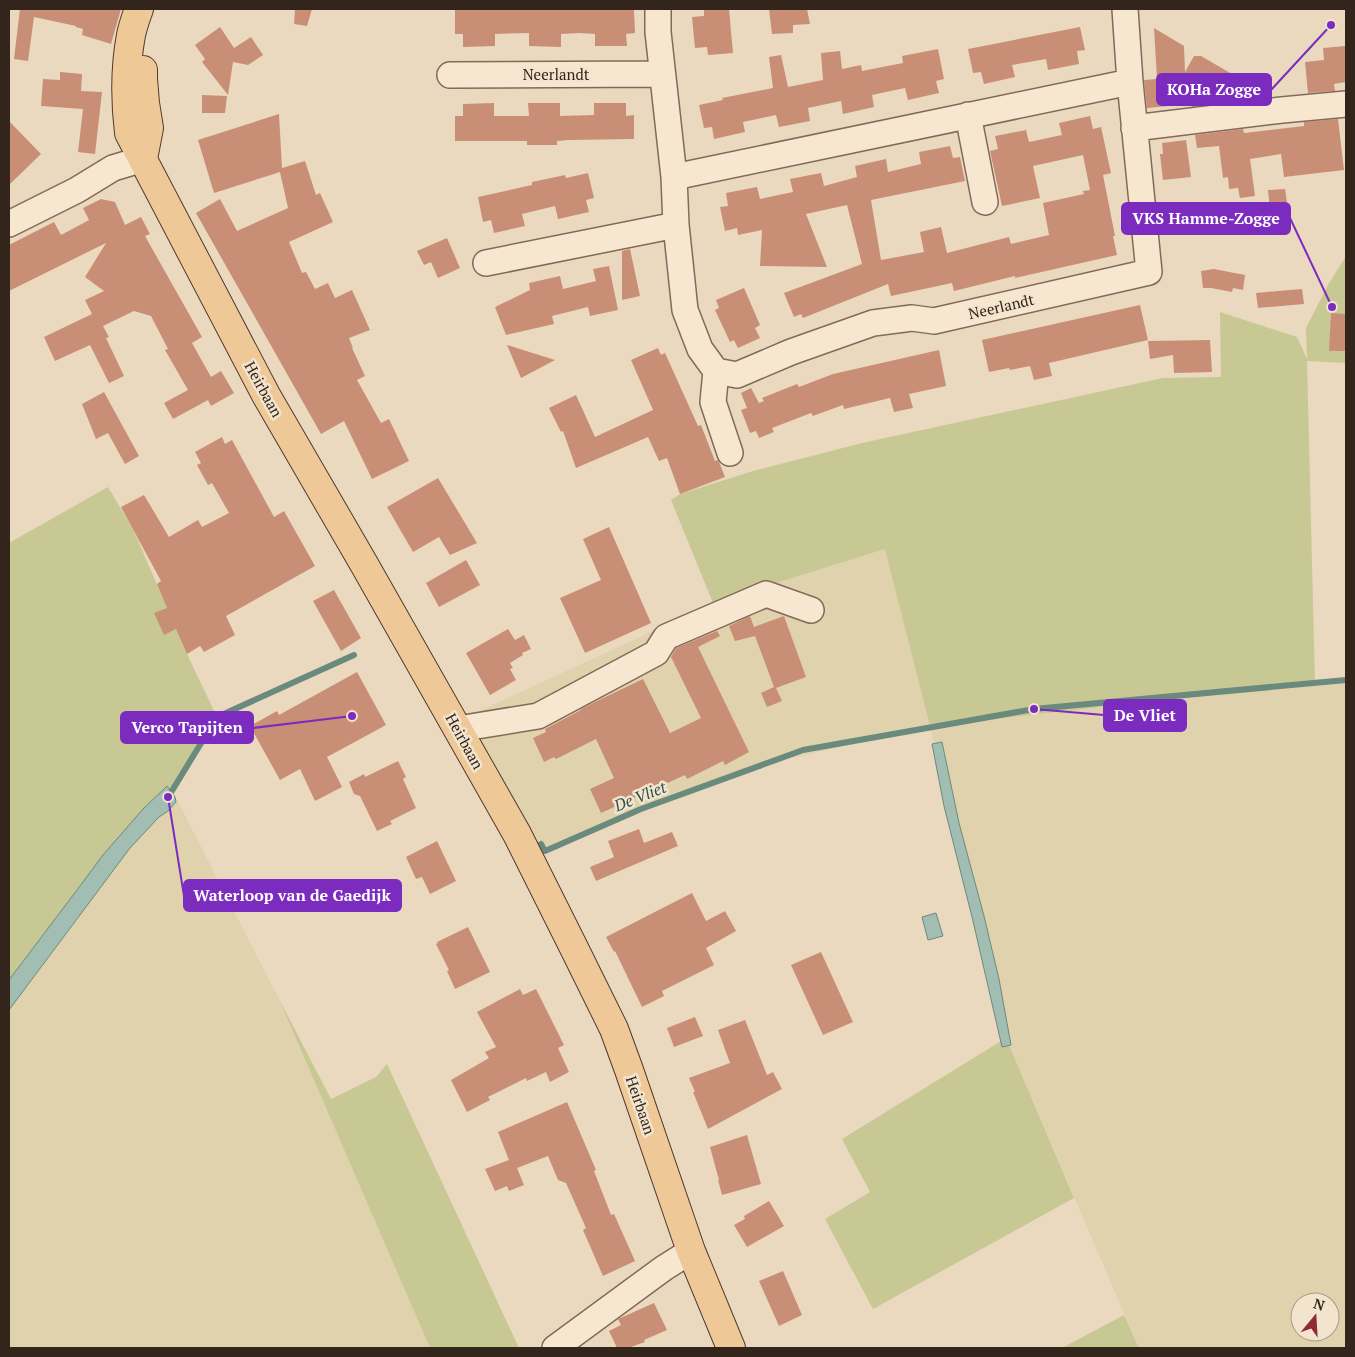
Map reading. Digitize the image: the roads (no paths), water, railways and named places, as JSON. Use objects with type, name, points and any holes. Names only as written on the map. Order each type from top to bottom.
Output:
[{"type":"main road","name":"Heirbaan","points":[[139,9],[131,35],[126,76],[126,107],[129,133],[266,395],[517,834],[614,1029],[691,1251],[731,1348]]},
{"type":"main road","points":[[143,159],[150,128],[143,79],[146,36],[151,9]]},
{"type":"street","points":[[658,9],[658,32],[674,176],[676,225],[685,310],[700,349],[716,371],[713,402],[730,453]]},
{"type":"street","name":"Neerlandt","points":[[716,371],[736,375],[790,352],[873,323],[912,318],[934,321],[1149,272],[1134,128],[1125,9]]},
{"type":"street","name":"Neerlandt","points":[[450,75],[662,74]]},
{"type":"street","points":[[674,176],[1130,82]]},
{"type":"street","points":[[1134,128],[1346,104]]},
{"type":"street","points":[[968,115],[985,202]]},
{"type":"street","points":[[9,224],[77,190],[113,168],[143,159]]},
{"type":"street","points":[[486,263],[676,225]]},
{"type":"street","points":[[458,729],[538,716],[656,653],[666,637],[766,594],[811,610]]},
{"type":"street","points":[[555,1348],[664,1268],[691,1251]]},
{"type":"waterway","points":[[167,799],[217,717],[354,655]]},
{"type":"waterway","name":"De Vliet","points":[[541,844],[545,851],[641,809],[803,750],[1034,709],[1346,680]]},
{"type":"place","name":"KOHa Zogge","points":[[1331,25]]},
{"type":"place","name":"VKS Hamme-Zogge","points":[[1332,307]]},
{"type":"place","name":"De Vliet","points":[[1034,709]]},
{"type":"place","name":"Verco Tapijten","points":[[352,716]]},
{"type":"place","name":"Waterloop van de Gaedijk","points":[[168,797]]}]
